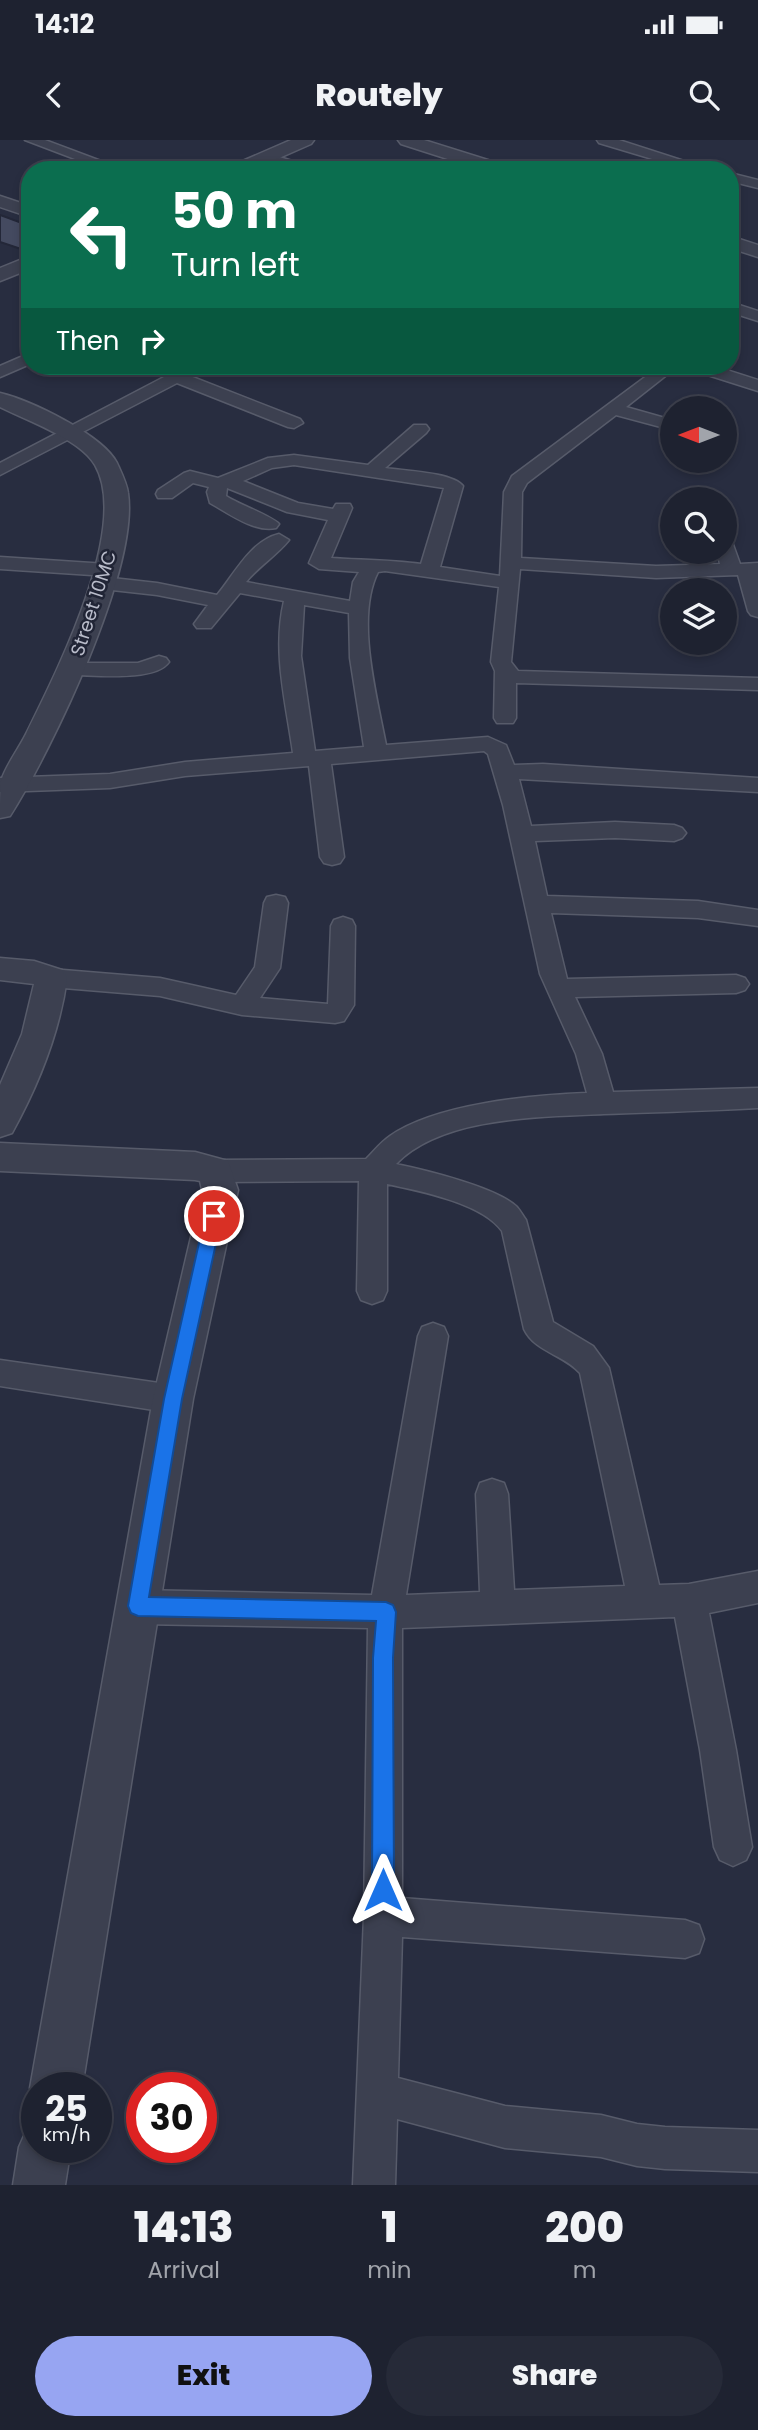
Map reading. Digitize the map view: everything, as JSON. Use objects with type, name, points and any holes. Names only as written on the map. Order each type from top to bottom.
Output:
[{"type":"street","points":[[32,140],[92,161]]},
{"type":"street","points":[[51,147],[69,140]]},
{"type":"street","points":[[258,161],[305,140]]},
{"type":"street","points":[[407,140],[473,161]]},
{"type":"street","points":[[613,141],[676,161]]},
{"type":"street","points":[[267,157],[279,161]]},
{"type":"street","points":[[739,179],[758,184]]},
{"type":"street","points":[[0,201],[21,209]]},
{"type":"street","points":[[739,245],[758,251]]},
{"type":"street","points":[[0,275],[21,266]]},
{"type":"street","points":[[739,310],[758,316]]},
{"type":"street","points":[[0,372],[21,362]]},
{"type":"street","points":[[0,470],[180,375]]},
{"type":"street","points":[[658,375],[519,480],[513,492],[510,573],[501,662],[513,677],[758,684]]},
{"type":"street","points":[[725,375],[758,386]]},
{"type":"street","points":[[176,377],[294,424]]},
{"type":"street","name":"Street 10MC","points":[[0,399],[67,433],[105,462],[112,478],[114,533],[105,576],[71,669],[7,785],[0,810]]},
{"type":"street","points":[[612,409],[660,422]]},
{"type":"street","points":[[373,471],[419,429]]},
{"type":"street","points":[[204,624],[236,580],[262,553],[274,532],[218,499],[216,492],[225,483],[268,463],[286,460],[454,484],[429,570]]},
{"type":"street","points":[[164,494],[190,477],[225,483],[294,508],[342,512],[319,563],[510,573],[745,570],[758,611]]},
{"type":"street","points":[[0,563],[105,576],[145,587],[295,599],[359,609]]},
{"type":"street","points":[[371,567],[366,573],[359,609],[358,639],[377,755]]},
{"type":"street","points":[[295,599],[291,616],[291,643],[332,857]]},
{"type":"street","points":[[71,669],[141,669],[159,662]]},
{"type":"street","points":[[505,718],[506,671]]},
{"type":"street","points":[[7,785],[110,781],[185,769],[488,744],[498,750],[506,772],[523,834],[535,904],[558,988],[587,1049],[603,1104]]},
{"type":"street","points":[[506,772],[543,771],[758,785]]},
{"type":"street","points":[[523,834],[615,830],[674,833]]},
{"type":"street","points":[[242,1006],[267,968],[276,903]]},
{"type":"street","points":[[535,904],[650,906],[727,911],[746,918],[758,918]]},
{"type":"street","points":[[0,968],[34,972],[51,978],[160,987],[242,1006],[335,1014],[341,1005],[343,926]]},
{"type":"street","points":[[0,1124],[42,1019],[50,996],[51,978]]},
{"type":"street","points":[[558,988],[736,984]]},
{"type":"street","points":[[372,1291],[373,1170],[404,1141],[474,1118],[527,1109],[758,1098]]},
{"type":"street","points":[[0,1157],[195,1166],[216,1171],[373,1170],[425,1181],[485,1202],[506,1214],[516,1228],[539,1329],[559,1344],[575,1348],[589,1358],[594,1368],[646,1602]]},
{"type":"street","points":[[58,2072],[173,1399],[220,1190],[216,1171]]},
{"type":"street","points":[[374,2185],[383,1916],[383,1658],[386,1612],[433,1336]]},
{"type":"street","points":[[0,1373],[173,1399]]},
{"type":"street","points":[[492,1494],[498,1609]]},
{"type":"street","points":[[138,1606],[386,1612],[498,1609],[689,1600],[758,1587]]},
{"type":"street","points":[[689,1600],[718,1750],[733,1847]]},
{"type":"street","points":[[383,1916],[685,1939]]},
{"type":"street","points":[[377,2093],[505,2127],[601,2136],[637,2145],[665,2148],[758,2151]]},
{"type":"street","points":[[39,2185],[42,2163]]},
{"type":"building","points":[[0,215],[21,223],[21,249],[0,242]]},
{"type":"route","points":[[214,1216],[173,1399],[138,1606],[386,1612],[383,1658],[383,1890]]}]
